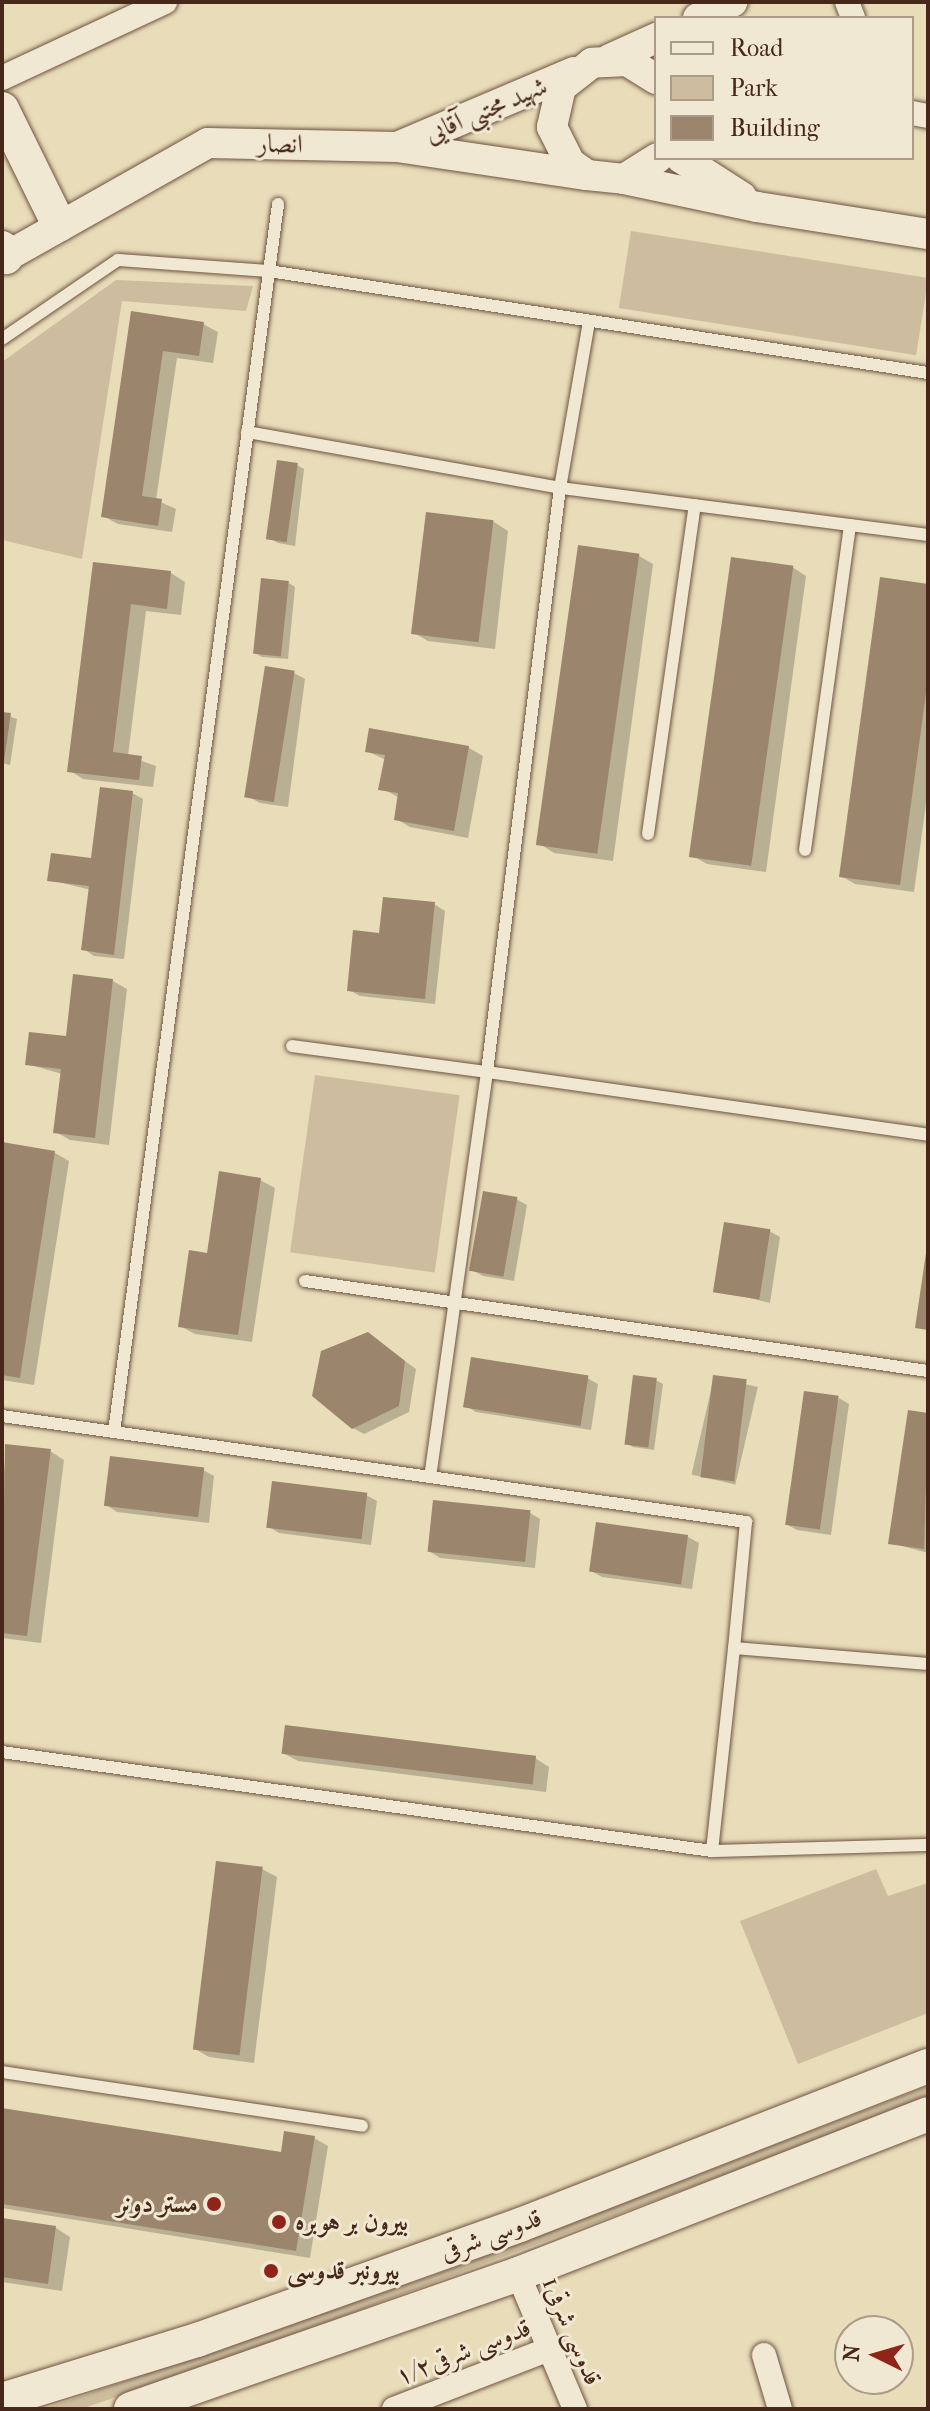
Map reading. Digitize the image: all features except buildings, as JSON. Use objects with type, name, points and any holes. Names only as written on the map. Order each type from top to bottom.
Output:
[{"type":"main road","points":[[2,109],[59,225]]},
{"type":"main road","name":"قدوسی شرقی","points":[[2,2400],[197,2340],[520,2225],[928,2066]]},
{"type":"main road","name":"قدوسی شرقی","points":[[131,2409],[518,2274],[928,2114]]},
{"type":"street","points":[[2,78],[165,2]]},
{"type":"street","points":[[702,16],[732,2]]},
{"type":"street","points":[[728,16],[745,2]]},
{"type":"street","points":[[610,59],[654,39]]},
{"type":"street","points":[[610,59],[627,61],[654,78]]},
{"type":"street","name":"شهید مجتبی آقایی","points":[[397,147],[610,59]]},
{"type":"street","points":[[574,72],[561,87],[552,127],[564,155],[587,175]]},
{"type":"street","name":"انصار","points":[[3,255],[208,143],[397,147],[624,179]]},
{"type":"street","points":[[624,179],[654,160]]},
{"type":"street","points":[[684,160],[757,207]]},
{"type":"street","points":[[624,179],[757,207],[928,234]]},
{"type":"street","name":"1قدوسی شرقی","points":[[518,2274],[552,2348],[575,2409]]},
{"type":"street","name":"قدوسی شرقی۱/۲","points":[[394,2409],[552,2348]]},
{"type":"street","points":[[764,2355],[780,2409]]},
{"type":"lane","points":[[114,1432],[278,204]]},
{"type":"lane","points":[[2,339],[118,260],[269,271],[928,373]]},
{"type":"lane","points":[[430,1477],[487,1072],[560,488],[589,321]]},
{"type":"lane","points":[[247,432],[560,488],[928,535]]},
{"type":"lane","points":[[648,834],[695,505]]},
{"type":"lane","points":[[805,850],[850,525]]},
{"type":"lane","points":[[292,1046],[928,1135]]},
{"type":"lane","points":[[305,1281],[928,1371]]},
{"type":"lane","points":[[2,1416],[746,1522],[712,1851]]},
{"type":"lane","points":[[734,1648],[928,1664]]},
{"type":"lane","points":[[2,1752],[712,1851],[928,1845]]},
{"type":"lane","points":[[2,2072],[362,2126]]},
{"type":"green space","points":[[631,231],[928,278],[916,355],[619,308]]},
{"type":"green space","points":[[116,280],[253,286],[246,311],[122,301],[82,559],[2,540],[2,362]]},
{"type":"green space","points":[[315,1075],[460,1095],[435,1273],[290,1252]]},
{"type":"green space","points":[[876,1869],[888,1896],[928,1883],[928,2013],[798,2064],[740,1921]]},
{"type":"green space","points":[[928,2086],[928,2098],[872,2120],[241,2354],[81,2409],[44,2409],[434,2275]]},
{"type":"place","name":"مستر دونر","points":[[214,2204]]},
{"type":"place","name":"بیرون بر هوبره","points":[[279,2222]]},
{"type":"place","name":"بیرونبر قدوسی","points":[[271,2271]]}]
